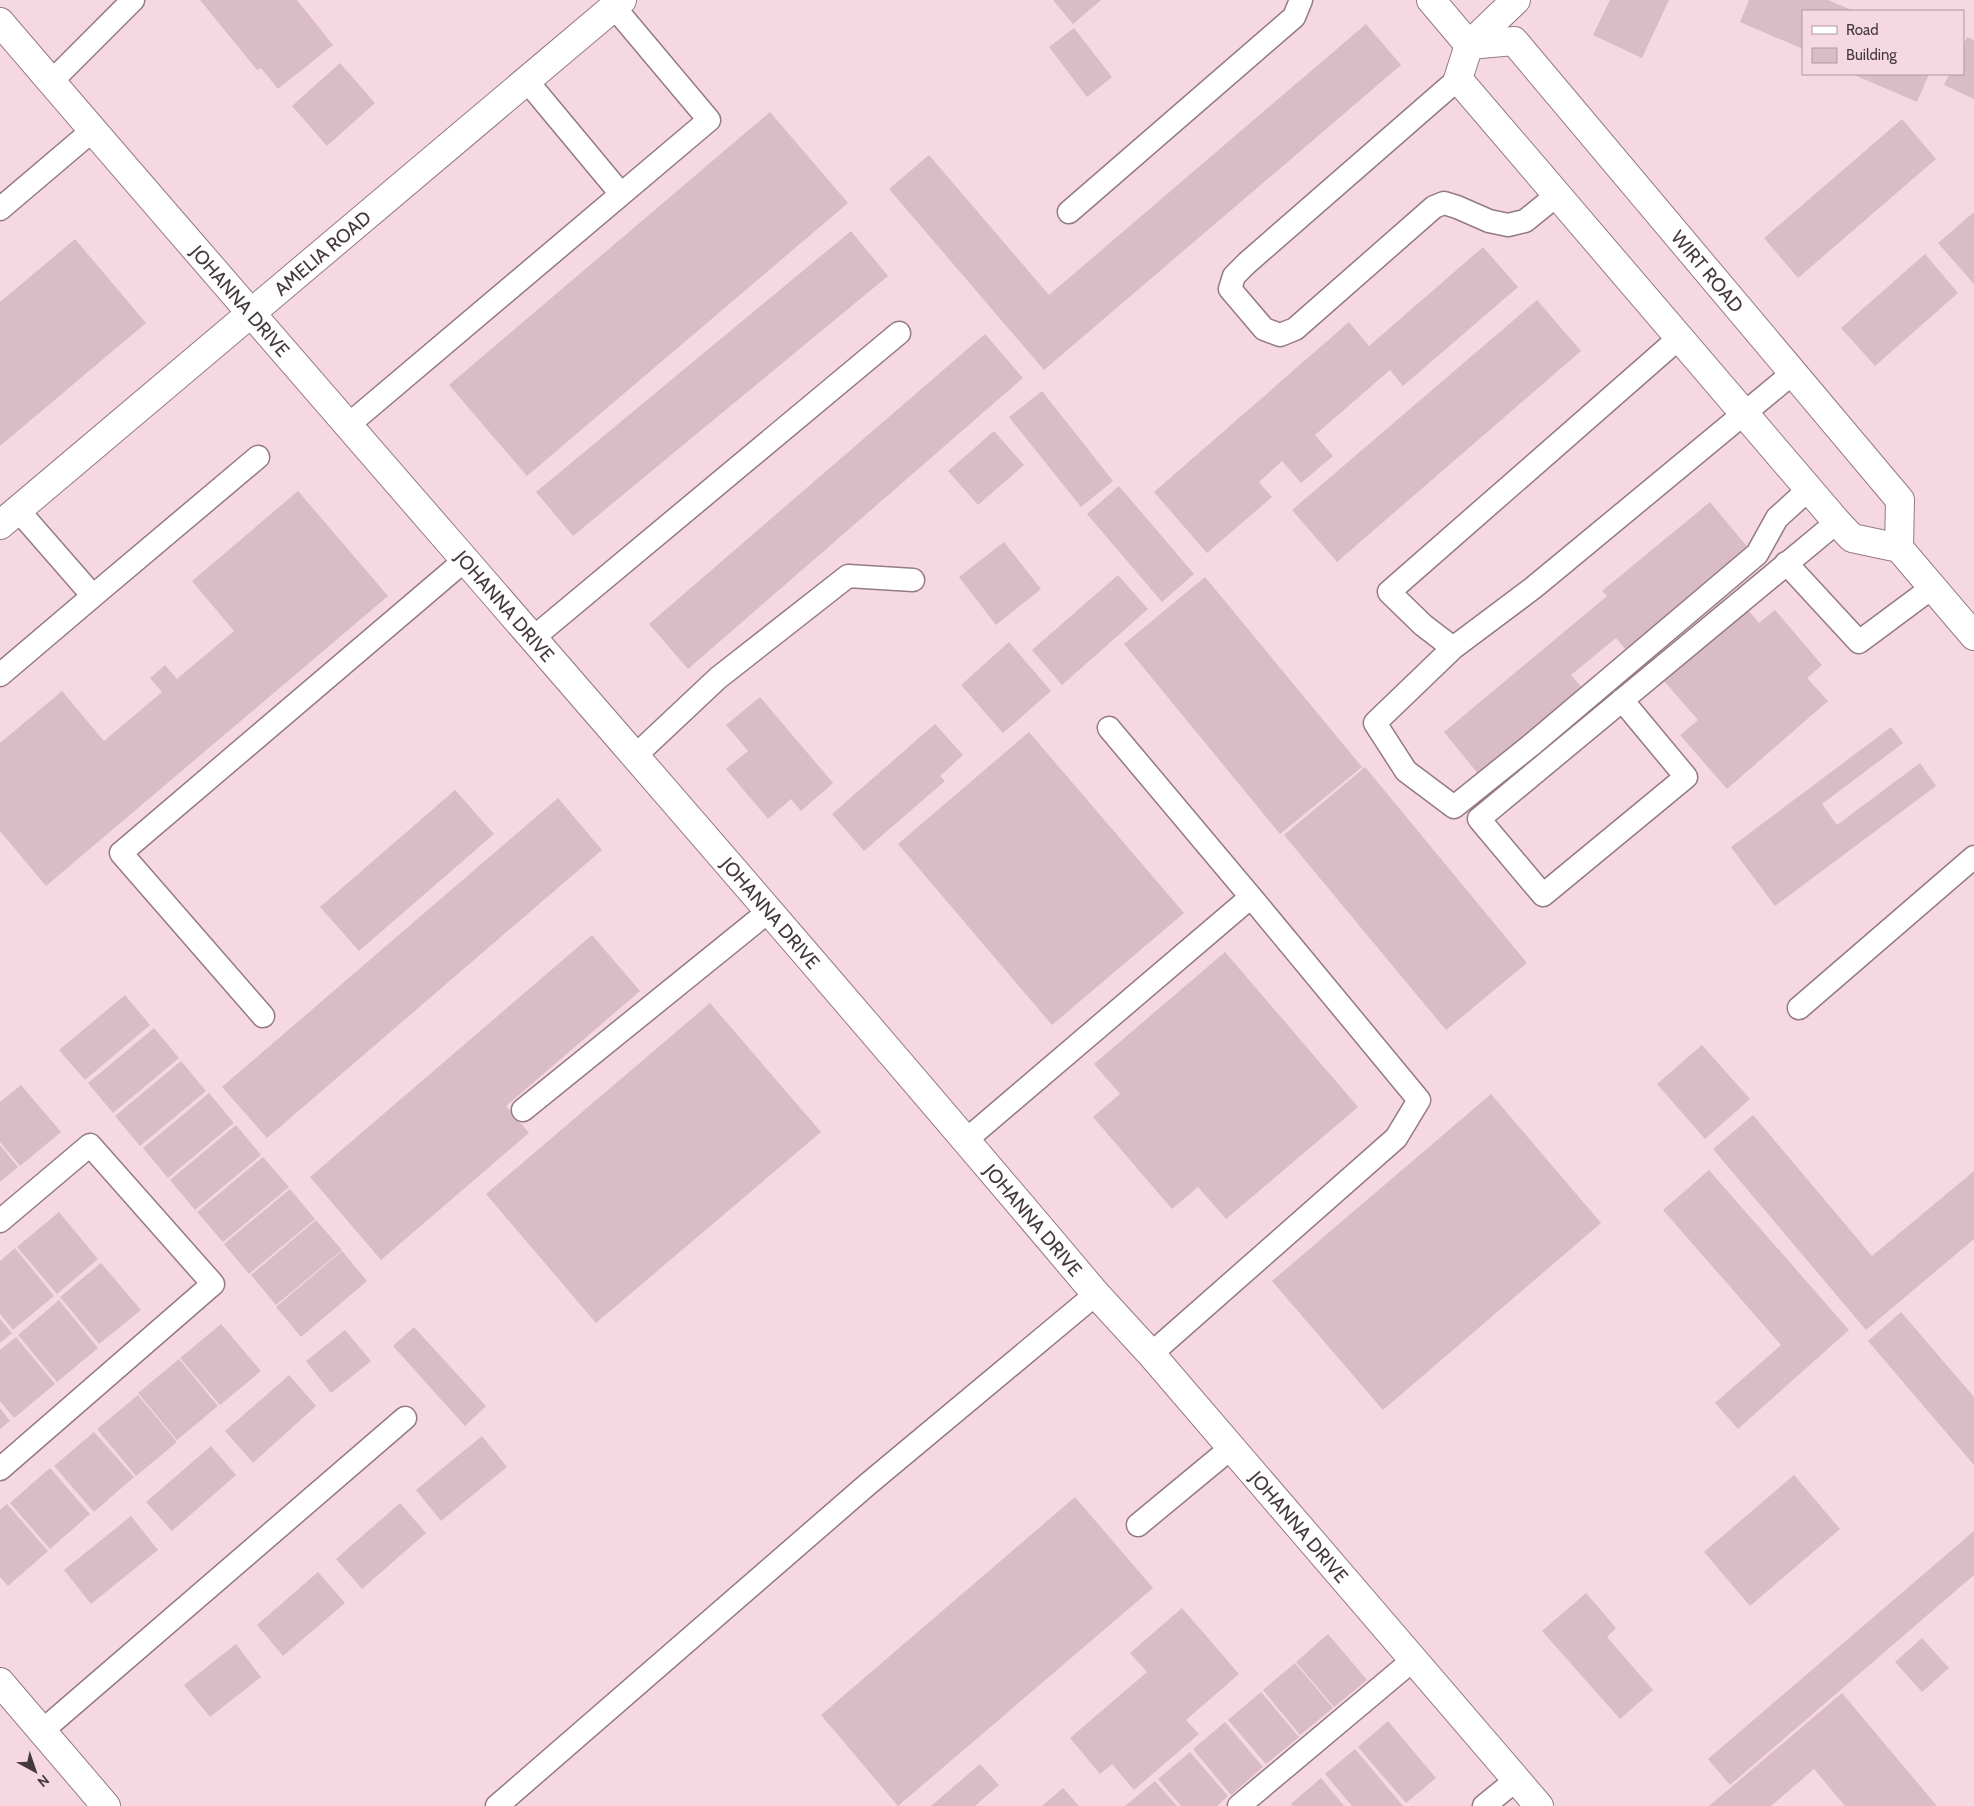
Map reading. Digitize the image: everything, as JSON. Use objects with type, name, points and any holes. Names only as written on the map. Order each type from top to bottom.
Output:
[{"type":"street","points":[[1431,0],[1469,44]]},
{"type":"street","points":[[1516,0],[1469,44],[1458,79],[1836,522],[1852,538],[1899,548],[1974,634]]},
{"type":"street","name":"AMELIA ROAD","points":[[9,517],[618,4]]},
{"type":"street","name":"JOHANNA DRIVE","points":[[0,22],[347,426],[769,911],[1096,1294],[1151,1354],[1539,1806]]},
{"type":"street","name":"WIRT ROAD","points":[[1469,44],[1514,41],[1900,500],[1899,548]]},
{"type":"street","points":[[0,1682],[106,1806]]},
{"type":"lane","points":[[51,82],[133,0]]},
{"type":"lane","points":[[1068,212],[1294,18],[1300,0]]},
{"type":"lane","points":[[347,426],[709,120],[618,4]]},
{"type":"lane","points":[[1458,79],[1234,276],[1230,289],[1264,329],[1280,334],[1294,329],[1434,207],[1444,203],[1489,222],[1508,224],[1525,222],[1557,195]]},
{"type":"lane","points":[[527,81],[620,194]]},
{"type":"lane","points":[[0,209],[92,130]]},
{"type":"lane","points":[[533,638],[899,333]]},
{"type":"lane","points":[[1453,648],[1423,625],[1389,592],[1679,338]]},
{"type":"lane","points":[[1793,373],[1533,588],[1453,648],[1375,723],[1406,771],[1454,808],[1757,554],[1777,518],[1809,489]]},
{"type":"lane","points":[[0,675],[258,457]]},
{"type":"lane","points":[[9,517],[92,596]]},
{"type":"lane","points":[[1622,700],[1686,777],[1543,896],[1479,819],[1786,563],[1836,522]]},
{"type":"lane","points":[[263,1016],[121,853],[465,560]]},
{"type":"lane","points":[[1786,563],[1859,642],[1933,587]]},
{"type":"lane","points":[[635,756],[718,678],[848,576],[914,580]]},
{"type":"lane","points":[[1109,728],[1420,1100],[1396,1138],[1151,1354]]},
{"type":"lane","points":[[1799,1008],[1974,857]]},
{"type":"lane","points":[[966,1140],[1251,897]]},
{"type":"lane","points":[[523,1110],[769,911]]},
{"type":"lane","points":[[0,1221],[90,1146],[213,1284],[0,1469]]},
{"type":"lane","points":[[498,1806],[868,1484],[1096,1294]]},
{"type":"lane","points":[[42,1731],[405,1418]]},
{"type":"lane","points":[[1138,1525],[1231,1448]]},
{"type":"lane","points":[[1239,1806],[1413,1660]]},
{"type":"lane","points":[[1484,1806],[1516,1780]]},
{"type":"building","points":[[200,0],[297,0],[333,45],[278,89],[261,68],[257,70]]},
{"type":"building","points":[[1053,0],[1101,0],[1073,24]]},
{"type":"building","points":[[1610,0],[1669,0],[1642,58],[1593,35]]},
{"type":"building","points":[[1749,0],[1828,0],[1852,10],[1802,10],[1802,49],[1740,22]]},
{"type":"building","points":[[1366,24],[1401,65],[1044,370],[889,189],[929,155],[1049,295]]},
{"type":"building","points":[[1074,28],[1112,77],[1087,97],[1049,47]]},
{"type":"building","points":[[1967,37],[1974,40],[1974,99],[1944,85],[1949,75],[1964,75],[1964,43]]},
{"type":"building","points":[[340,63],[375,103],[327,146],[292,106]]},
{"type":"building","points":[[1854,75],[1929,75],[1917,102]]},
{"type":"building","points":[[770,112],[848,203],[527,476],[449,385]]},
{"type":"building","points":[[1902,119],[1936,159],[1798,278],[1764,238]]},
{"type":"building","points":[[1974,212],[1974,284],[1938,243]]},
{"type":"building","points":[[851,231],[888,276],[573,536],[536,492]]},
{"type":"building","points":[[75,239],[146,323],[0,446],[0,302]]},
{"type":"building","points":[[1483,247],[1518,287],[1403,386],[1390,370],[1315,435],[1333,456],[1301,483],[1282,461],[1259,482],[1272,497],[1207,553],[1154,492],[1349,322],[1369,346]]},
{"type":"building","points":[[1925,254],[1958,293],[1875,366],[1841,328]]},
{"type":"building","points":[[1537,300],[1581,351],[1337,562],[1292,510]]},
{"type":"building","points":[[985,334],[1023,378],[688,669],[649,624]]},
{"type":"building","points":[[1042,391],[1113,481],[1081,507],[1009,417]]},
{"type":"building","points":[[994,431],[1024,465],[978,505],[948,471]]},
{"type":"building","points":[[1119,486],[1194,574],[1162,602],[1087,514]]},
{"type":"building","points":[[298,491],[388,596],[46,886],[0,831],[0,743],[62,691],[104,741],[162,692],[150,678],[165,665],[177,679],[234,631],[192,581]]},
{"type":"building","points":[[1710,502],[1749,549],[1626,650],[1616,638],[1571,675],[1583,689],[1479,775],[1444,732],[1607,596],[1602,591]]},
{"type":"building","points":[[1004,542],[1041,589],[996,625],[959,577]]},
{"type":"building","points":[[1118,575],[1148,609],[1062,685],[1032,650]]},
{"type":"building","points":[[1205,577],[1362,767],[1280,834],[1124,644]]},
{"type":"building","points":[[1747,609],[1759,623],[1775,610],[1822,665],[1807,678],[1828,701],[1727,789],[1680,735],[1698,720],[1664,681]]},
{"type":"building","points":[[1009,642],[1051,691],[1003,733],[961,685]]},
{"type":"building","points":[[760,697],[833,783],[801,811],[791,799],[768,819],[726,769],[748,751],[726,725]]},
{"type":"building","points":[[935,724],[963,755],[940,776],[945,781],[864,851],[832,814]]},
{"type":"building","points":[[1891,727],[1903,743],[1822,804],[1837,825],[1920,763],[1936,786],[1775,906],[1731,847]]},
{"type":"building","points":[[1029,732],[1184,913],[1052,1025],[898,844]]},
{"type":"building","points":[[1365,767],[1527,963],[1446,1030],[1284,835]]},
{"type":"building","points":[[455,790],[494,834],[359,951],[320,907]]},
{"type":"building","points":[[558,798],[602,850],[267,1138],[222,1087]]},
{"type":"building","points":[[592,935],[640,991],[506,1106],[529,1133],[381,1260],[310,1177]]},
{"type":"building","points":[[1225,952],[1358,1107],[1226,1219],[1198,1187],[1172,1209],[1093,1117],[1120,1094],[1094,1064]]},
{"type":"building","points":[[125,995],[150,1025],[85,1080],[59,1050]]},
{"type":"building","points":[[710,1003],[821,1132],[596,1323],[486,1194]]},
{"type":"building","points":[[154,1028],[179,1058],[113,1113],[88,1083]]},
{"type":"building","points":[[1702,1045],[1750,1099],[1705,1139],[1657,1084]]},
{"type":"building","points":[[181,1061],[206,1091],[140,1146],[115,1116]]},
{"type":"building","points":[[21,1085],[61,1132],[20,1166],[0,1142],[0,1102]]},
{"type":"building","points":[[209,1093],[234,1123],[168,1178],[143,1148]]},
{"type":"building","points":[[1491,1094],[1601,1223],[1383,1410],[1272,1281]]},
{"type":"building","points":[[1753,1115],[1872,1256],[1974,1171],[1974,1239],[1866,1330],[1713,1149]]},
{"type":"building","points":[[236,1125],[261,1155],[195,1210],[170,1180]]},
{"type":"building","points":[[0,1145],[18,1167],[0,1182]]},
{"type":"building","points":[[263,1157],[289,1187],[223,1242],[197,1212]]},
{"type":"building","points":[[1709,1170],[1849,1330],[1738,1429],[1715,1403],[1781,1345],[1663,1210]]},
{"type":"building","points":[[290,1189],[315,1219],[249,1274],[224,1244]]},
{"type":"building","points":[[59,1212],[98,1259],[57,1294],[17,1247]]},
{"type":"building","points":[[316,1220],[342,1250],[276,1305],[251,1275]]},
{"type":"building","points":[[15,1248],[54,1296],[13,1330],[0,1314],[0,1261]]},
{"type":"building","points":[[342,1251],[367,1281],[301,1337],[276,1307]]},
{"type":"building","points":[[101,1263],[141,1310],[99,1344],[60,1297]]},
{"type":"building","points":[[59,1300],[98,1348],[57,1382],[18,1335]]},
{"type":"building","points":[[1901,1312],[1974,1397],[1974,1465],[1868,1341]]},
{"type":"building","points":[[0,1319],[12,1333],[0,1343]]},
{"type":"building","points":[[221,1324],[261,1371],[220,1405],[180,1358]]},
{"type":"building","points":[[414,1327],[486,1406],[465,1426],[393,1346]]},
{"type":"building","points":[[345,1330],[371,1361],[331,1393],[306,1361]]},
{"type":"building","points":[[16,1337],[55,1384],[14,1418],[0,1401],[0,1350]]},
{"type":"building","points":[[179,1359],[218,1406],[177,1440],[138,1393]]},
{"type":"building","points":[[289,1375],[316,1406],[253,1463],[225,1431]]},
{"type":"building","points":[[138,1395],[177,1442],[136,1476],[97,1429]]},
{"type":"building","points":[[0,1408],[10,1421],[0,1429]]},
{"type":"building","points":[[94,1432],[134,1477],[94,1512],[54,1466]]},
{"type":"building","points":[[482,1436],[507,1467],[441,1521],[416,1490]]},
{"type":"building","points":[[211,1446],[236,1475],[172,1531],[146,1502]]},
{"type":"building","points":[[50,1468],[90,1514],[50,1549],[10,1503]]},
{"type":"building","points":[[1794,1475],[1840,1529],[1750,1606],[1704,1552]]},
{"type":"building","points":[[1075,1497],[1153,1588],[898,1806],[821,1715]]},
{"type":"building","points":[[400,1503],[426,1533],[362,1589],[336,1559]]},
{"type":"building","points":[[7,1504],[48,1551],[8,1586],[0,1577],[0,1510]]},
{"type":"building","points":[[131,1516],[158,1550],[91,1604],[64,1570]]},
{"type":"building","points":[[1974,1531],[1974,1575],[1730,1785],[1708,1759]]},
{"type":"building","points":[[318,1572],[345,1603],[283,1656],[257,1625]]},
{"type":"building","points":[[1586,1593],[1616,1628],[1607,1637],[1653,1690],[1620,1719],[1542,1631]]},
{"type":"building","points":[[1182,1608],[1239,1674],[1186,1720],[1199,1734],[1134,1790],[1112,1764],[1100,1774],[1070,1738],[1147,1672],[1130,1653]]},
{"type":"building","points":[[1328,1634],[1367,1680],[1334,1707],[1296,1662]]},
{"type":"building","points":[[1922,1638],[1949,1668],[1922,1692],[1895,1662]]},
{"type":"building","points":[[236,1644],[261,1677],[210,1717],[184,1685]]},
{"type":"building","points":[[1295,1663],[1333,1708],[1300,1735],[1263,1690]]},
{"type":"building","points":[[1261,1692],[1299,1737],[1266,1764],[1228,1720]]},
{"type":"building","points":[[1842,1693],[1937,1806],[1845,1806],[1814,1769],[1771,1806],[1709,1806]]},
{"type":"building","points":[[1388,1721],[1436,1778],[1406,1803],[1358,1747]]},
{"type":"building","points":[[1225,1722],[1263,1767],[1231,1795],[1193,1749]]},
{"type":"building","points":[[1355,1749],[1403,1806],[1352,1806],[1325,1774]]},
{"type":"building","points":[[1190,1752],[1228,1796],[1217,1806],[1181,1806],[1158,1779]]},
{"type":"building","points":[[980,1764],[999,1785],[975,1806],[931,1806]]},
{"type":"building","points":[[1321,1778],[1344,1806],[1293,1806],[1291,1804]]},
{"type":"building","points":[[1155,1781],[1177,1806],[1125,1806]]},
{"type":"building","points":[[1063,1788],[1079,1806],[1042,1806]]}]
